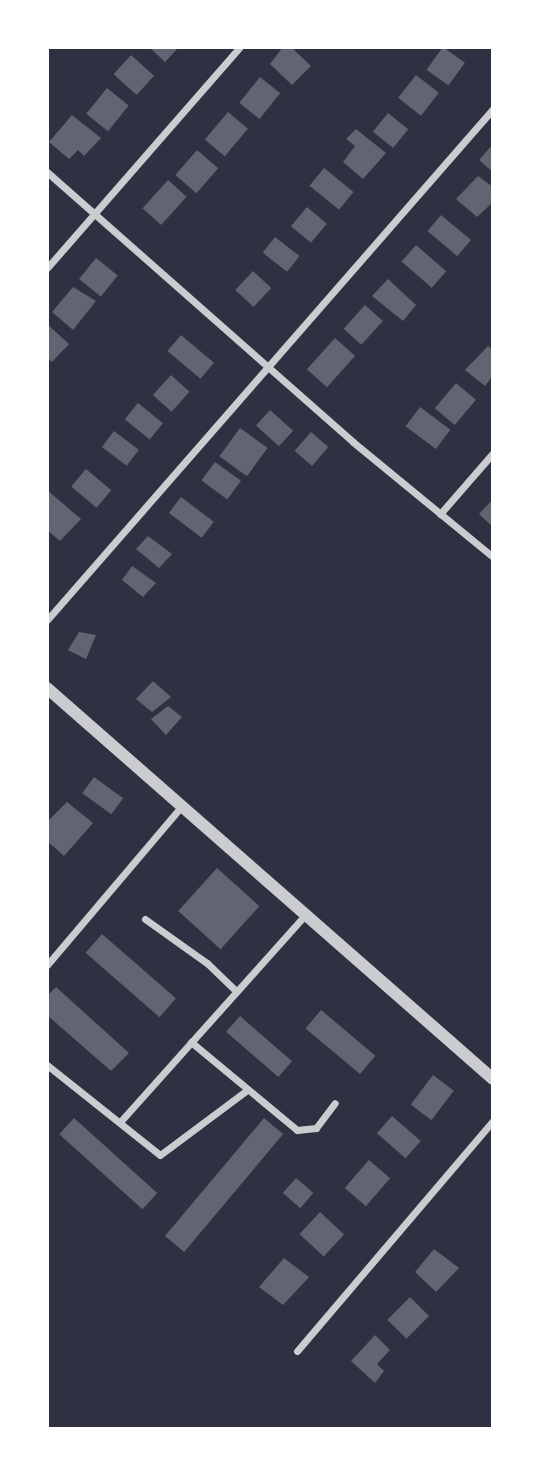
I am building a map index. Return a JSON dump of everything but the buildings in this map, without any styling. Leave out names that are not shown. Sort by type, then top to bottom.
[{"type":"street","points":[[47,268],[240,47]]},
{"type":"street","points":[[47,620],[493,109]]},
{"type":"street","points":[[47,172],[267,367],[493,557]]},
{"type":"street","points":[[440,514],[493,453]]},
{"type":"street","points":[[47,688],[249,863],[303,917],[493,1079]]},
{"type":"street","points":[[47,965],[181,806]]},
{"type":"street","points":[[120,1122],[303,917]]},
{"type":"street","points":[[145,919],[207,963],[236,991]]},
{"type":"street","points":[[191,1042],[246,1091],[302,1132],[316,1128],[335,1103]]},
{"type":"street","points":[[47,1065],[160,1155],[246,1091]]},
{"type":"street","points":[[297,1351],[493,1121]]}]
